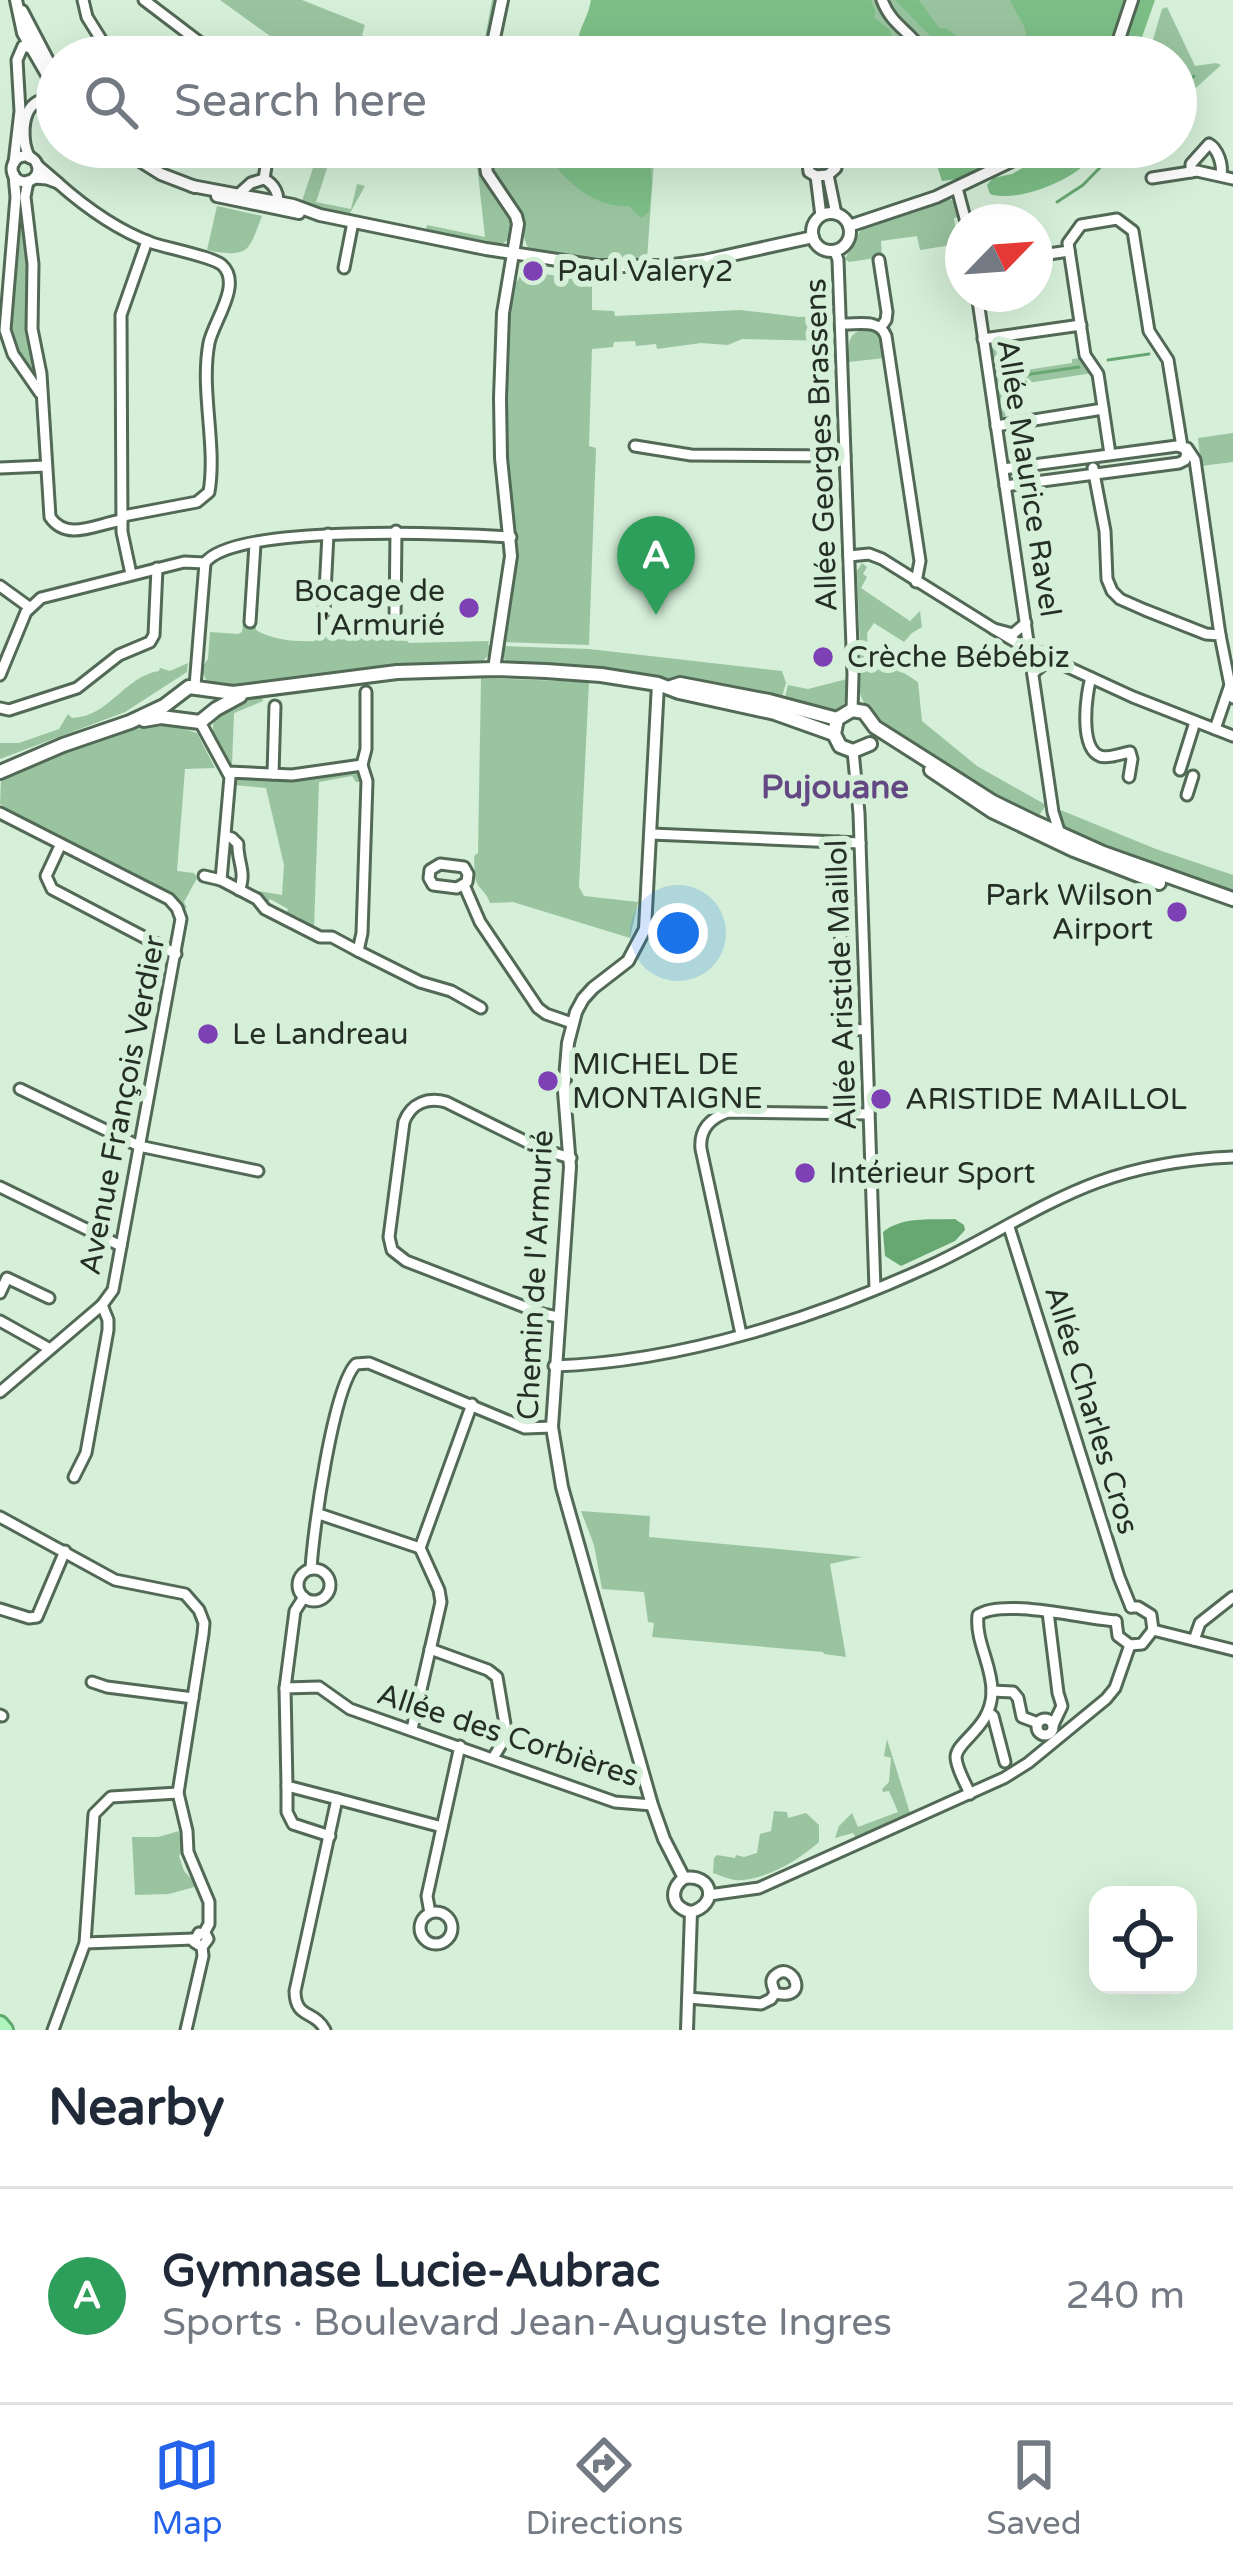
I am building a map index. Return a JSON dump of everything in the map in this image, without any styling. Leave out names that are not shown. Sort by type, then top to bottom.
[{"type":"main road","points":[[0,772],[130,722],[185,688],[233,693],[397,672],[494,669],[680,684],[734,694],[836,726]]},
{"type":"main road","points":[[198,718],[212,700],[200,688]]},
{"type":"main road","points":[[130,722],[198,718],[253,691]]},
{"type":"main road","points":[[178,696],[176,709],[198,718]]},
{"type":"main road","points":[[836,726],[852,710],[864,712],[875,728],[993,802],[1060,835],[1233,903]]},
{"type":"main road","points":[[836,726],[840,746],[853,751],[870,744],[892,747],[992,812],[1074,850],[1233,903]]},
{"type":"main road","points":[[870,744],[875,728]]},
{"type":"street","points":[[83,0],[99,36]]},
{"type":"street","points":[[144,0],[191,36]]},
{"type":"street","points":[[494,36],[502,0]]},
{"type":"street","points":[[882,0],[892,20],[911,36]]},
{"type":"street","points":[[1120,36],[1132,0]]},
{"type":"street","points":[[17,1],[23,33],[36,57]]},
{"type":"street","points":[[17,1],[36,44]]},
{"type":"street","points":[[29,46],[22,46],[18,54],[20,124],[5,329],[13,354],[41,395]]},
{"type":"street","points":[[29,46],[36,57]]},
{"type":"street","points":[[19,74],[30,90],[36,88]]},
{"type":"street","points":[[36,103],[27,114],[23,144],[34,161],[25,197],[49,514],[57,527],[71,531],[197,502],[209,490],[208,354],[230,283],[225,268],[147,241],[102,217],[42,168]]},
{"type":"street","points":[[1197,157],[1209,144],[1227,177]]},
{"type":"street","points":[[14,163],[22,157],[34,161]]},
{"type":"street","points":[[151,168],[192,186],[275,206],[597,266],[666,266],[726,258],[813,237]]},
{"type":"street","points":[[264,179],[266,168]]},
{"type":"street","points":[[487,168],[516,216],[517,236],[503,313],[500,419],[511,537],[494,669]]},
{"type":"street","points":[[807,168],[822,176],[836,214]]},
{"type":"street","points":[[822,176],[836,168]]},
{"type":"street","points":[[849,226],[957,188],[998,168]]},
{"type":"street","points":[[1152,178],[1190,172],[1227,177]]},
{"type":"street","points":[[14,175],[20,181],[46,178],[58,183]]},
{"type":"street","points":[[821,216],[842,216],[849,226],[848,242],[835,251],[821,248],[813,237],[813,225],[821,216],[822,176]]},
{"type":"street","points":[[244,199],[248,184],[264,179]]},
{"type":"street","points":[[264,179],[276,190],[275,206]]},
{"type":"street","points":[[957,188],[963,204]]},
{"type":"street","points":[[1005,486],[1180,464],[1187,457],[1168,359],[1149,332],[1132,230],[1118,219],[1082,224],[1069,241],[1085,355],[1097,372],[1110,454]]},
{"type":"street","points":[[344,268],[353,222]]},
{"type":"street","points":[[131,574],[122,518],[121,315],[147,241]]},
{"type":"street","points":[[1053,253],[1069,250]]},
{"type":"street","name":"Allée Georges Brassens","points":[[835,251],[852,710]]},
{"type":"street","points":[[879,260],[887,312],[881,327]]},
{"type":"street","name":"Allée Maurice Ravel","points":[[979,312],[1060,835]]},
{"type":"street","points":[[841,324],[876,324],[887,339],[920,561],[916,581]]},
{"type":"street","points":[[983,339],[1081,325]]},
{"type":"street","points":[[996,426],[1103,410]]},
{"type":"street","points":[[635,446],[691,455],[845,456]]},
{"type":"street","points":[[1003,469],[1183,447],[1192,452],[1233,698]]},
{"type":"street","points":[[1091,457],[1112,591],[1144,610],[1220,635]]},
{"type":"street","points":[[2,465],[46,466]]},
{"type":"street","points":[[394,621],[396,532]]},
{"type":"street","points":[[200,688],[205,563],[215,553],[328,534],[511,537]]},
{"type":"street","points":[[323,630],[328,534]]},
{"type":"street","points":[[250,622],[255,544]]},
{"type":"street","points":[[849,556],[874,555],[1013,641],[1091,679],[1233,735]]},
{"type":"street","points":[[0,675],[29,607],[50,595],[189,561],[205,563]]},
{"type":"street","points":[[0,708],[9,710],[76,688],[119,655],[150,642],[157,568]]},
{"type":"street","points":[[0,586],[29,607]]},
{"type":"street","points":[[994,629],[1012,634],[1026,623]]},
{"type":"street","points":[[1034,673],[1040,664],[1059,663]]},
{"type":"street","points":[[1091,679],[1085,716],[1092,747],[1104,757],[1130,752],[1129,777]]},
{"type":"street","points":[[464,885],[479,922],[538,1008],[572,1023],[583,999],[628,961],[644,935],[664,685]]},
{"type":"street","points":[[1215,729],[1229,685]]},
{"type":"street","points":[[358,951],[367,781],[362,765],[366,692]]},
{"type":"street","points":[[273,774],[275,706]]},
{"type":"street","points":[[198,718],[229,772],[221,880]]},
{"type":"street","points":[[1180,770],[1195,722]]},
{"type":"street","name":"Allée Aristide Maillol","points":[[853,751],[875,1289]]},
{"type":"street","points":[[229,772],[299,774],[362,765]]},
{"type":"street","points":[[1187,795],[1193,776]]},
{"type":"street","points":[[1034,822],[1053,812]]},
{"type":"street","name":"Avenue François Verdier","points":[[0,813],[171,901],[181,917],[113,1290],[102,1305],[0,1392]]},
{"type":"street","points":[[651,834],[860,843]]},
{"type":"street","points":[[226,836],[238,844],[237,859],[243,868],[239,890]]},
{"type":"street","points":[[838,842],[843,1029],[866,1030]]},
{"type":"street","points":[[60,845],[46,876],[52,890],[176,954]]},
{"type":"street","points":[[204,877],[213,876],[322,938],[332,937],[481,1008]]},
{"type":"street","name":"Chemin de l'Armurié","points":[[572,1023],[564,1070],[571,1158],[552,1427],[562,1487],[652,1805],[683,1878]]},
{"type":"street","points":[[20,1089],[140,1146],[257,1171]]},
{"type":"street","points":[[558,1317],[406,1261],[392,1250],[389,1237],[404,1122],[408,1112],[423,1102],[446,1102],[544,1150],[571,1158]]},
{"type":"street","points":[[741,1334],[700,1142],[703,1132],[714,1118],[728,1112],[869,1114]]},
{"type":"street","points":[[554,1366],[663,1352],[741,1334],[875,1289],[1069,1194],[1117,1176],[1178,1161],[1233,1157]]},
{"type":"street","points":[[0,1187],[121,1246]]},
{"type":"street","name":"Allée Charles Cros","points":[[1009,1227],[1131,1607]]},
{"type":"street","points":[[0,1293],[8,1278],[49,1298]]},
{"type":"street","points":[[74,1477],[86,1453],[108,1330],[102,1305]]},
{"type":"street","points":[[0,1321],[50,1349]]},
{"type":"street","points":[[311,1569],[330,1435],[352,1366],[369,1363],[525,1428],[552,1427]]},
{"type":"street","points":[[412,1729],[441,1598],[420,1548],[472,1404]]},
{"type":"street","points":[[319,1514],[420,1548]]},
{"type":"street","points":[[0,1517],[115,1580],[185,1594],[201,1614],[204,1628],[178,1793],[188,1852],[209,1902],[209,1924],[200,1940],[203,1956],[186,2030]]},
{"type":"street","points":[[0,1609],[37,1617],[64,1551]]},
{"type":"street","points":[[311,1569],[326,1574],[330,1589],[319,1600],[304,1597],[301,1575],[311,1569]]},
{"type":"street","points":[[304,1597],[295,1611],[285,1688],[287,1812],[293,1823],[330,1836]]},
{"type":"street","points":[[1194,1640],[1201,1623],[1233,1597]]},
{"type":"street","points":[[201,1614],[216,1607]]},
{"type":"street","points":[[1131,1607],[1145,1610],[1154,1630],[1147,1641],[1130,1645],[1118,1636],[1116,1621],[1131,1607]]},
{"type":"street","points":[[970,1794],[956,1758],[988,1712],[992,1691],[978,1615],[990,1608],[1116,1621]]},
{"type":"street","points":[[992,1691],[1013,1693],[1022,1718],[1038,1723],[1044,1735],[1052,1731],[1062,1706],[1048,1612]]},
{"type":"street","points":[[1154,1630],[1233,1650]]},
{"type":"street","points":[[709,1894],[759,1888],[970,1794],[1028,1763],[1106,1699],[1115,1688],[1130,1645]]},
{"type":"street","points":[[430,1649],[488,1670],[497,1678],[506,1730],[493,1758]]},
{"type":"street","points":[[92,1682],[193,1698]]},
{"type":"street","name":"Allée des Corbières","points":[[285,1688],[319,1687],[345,1707],[616,1802],[652,1805]]},
{"type":"street","points":[[988,1712],[1005,1762]]},
{"type":"street","points":[[430,1913],[427,1896],[460,1746]]},
{"type":"street","points":[[286,1786],[442,1827]]},
{"type":"street","points":[[53,2030],[85,1943],[94,1814],[111,1797],[178,1793]]},
{"type":"street","points":[[326,2030],[319,2020],[301,2011],[295,1996],[337,1799]]},
{"type":"street","points":[[692,1876],[706,1883],[709,1894],[704,1907],[691,1912],[680,1908],[674,1898],[675,1886],[692,1876]]},
{"type":"street","points":[[687,2030],[691,1912]]},
{"type":"street","points":[[85,1943],[200,1940]]},
{"type":"street","points":[[688,1998],[760,2004],[775,1993]]},
{"type":"shaded area","points":[[220,0],[302,0],[365,25],[364,36],[270,36]]},
{"type":"shaded area","points":[[492,0],[498,0],[490,36],[485,36]]},
{"type":"shaded area","points":[[591,0],[1128,0],[1117,36],[585,36]]},
{"type":"shaded area","points":[[591,0],[871,0],[874,18],[892,36],[580,36]]},
{"type":"shaded area","points":[[895,0],[919,0],[939,28],[957,36],[930,36]]},
{"type":"shaded area","points":[[1010,0],[1125,0],[1113,36],[1026,36]]},
{"type":"shaded area","points":[[1138,0],[1155,0],[1142,36],[1127,36]]},
{"type":"shaded area","points":[[1167,7],[1181,36],[1154,36],[1162,9]]},
{"type":"shaded area","points":[[1221,65],[1197,87],[1197,66]]},
{"type":"shaded area","points":[[313,168],[327,168],[316,202],[351,209],[357,184],[365,186],[350,213],[302,201]]},
{"type":"shaded area","points":[[477,168],[490,168],[512,217],[507,240],[500,245],[426,231],[427,225],[485,237]]},
{"type":"shaded area","points":[[558,168],[650,168],[649,212],[641,218],[629,206],[601,202]]},
{"type":"shaded area","points":[[654,168],[647,259],[606,261],[529,249],[494,170]]},
{"type":"shaded area","points":[[938,168],[979,168],[958,179],[942,181]]},
{"type":"shaded area","points":[[1022,168],[1081,168],[1034,191],[990,194],[987,185],[993,178]]},
{"type":"shaded area","points":[[19,183],[24,186],[38,383],[17,354],[8,326]]},
{"type":"shaded area","points":[[944,198],[956,204],[945,204],[945,246],[920,250],[917,236],[881,241],[882,257],[849,262],[845,259],[866,226]]},
{"type":"shaded area","points":[[217,206],[262,216],[245,250],[207,250]]},
{"type":"shaded area","points":[[523,271],[592,281],[592,310],[614,311],[615,316],[740,310],[830,316],[831,341],[742,339],[728,345],[657,349],[656,344],[636,346],[635,341],[592,349],[589,446],[596,448],[589,645],[503,642],[517,552],[504,457],[506,318],[510,293]]},
{"type":"shaded area","points":[[862,330],[877,334],[884,358],[849,362],[851,338]]},
{"type":"shaded area","points":[[995,343],[1000,374],[1081,358],[1093,373],[1002,387],[1006,420],[1001,416],[1002,404],[996,404],[988,350]]},
{"type":"shaded area","points":[[1233,433],[1233,462],[1201,466],[1198,438]]},
{"type":"shaded area","points":[[862,563],[867,577],[861,588],[910,621],[920,611],[922,627],[904,642],[874,623],[867,633],[868,650],[918,682],[922,721],[977,766],[1046,805],[1040,814],[1023,814],[882,726],[864,702],[857,673],[861,673],[857,571]]},
{"type":"shaded area","points":[[243,622],[248,628],[256,624],[256,630],[292,641],[315,641],[316,632],[321,638],[330,632],[330,637],[342,639],[381,634],[387,633],[387,623],[395,629],[401,623],[409,643],[489,641],[492,645],[479,664],[382,668],[238,689],[208,684],[201,669],[208,659],[210,632],[238,634]]},
{"type":"shaded area","points":[[502,646],[589,649],[782,671],[786,683],[781,700],[659,677],[510,663],[504,659]]},
{"type":"shaded area","points":[[188,663],[187,672],[125,712],[0,759],[0,743],[19,743],[59,729],[68,714],[85,716],[147,674]]},
{"type":"shaded area","points":[[481,678],[589,682],[579,887],[584,896],[638,902],[630,938],[513,902],[490,903],[478,885],[474,856],[478,853]]},
{"type":"shaded area","points":[[847,679],[842,707],[828,713],[784,701],[788,685],[808,689]]},
{"type":"shaded area","points":[[261,694],[263,701],[234,713],[232,766],[216,742],[214,722],[224,709]]},
{"type":"shaded area","points":[[170,724],[197,733],[215,768],[185,769],[177,871],[194,873],[197,878],[184,902],[187,908],[174,897],[15,817],[0,804],[1,780],[107,736]]},
{"type":"shaded area","points":[[351,769],[363,782],[352,776],[319,782],[314,928],[286,914],[288,909],[270,899],[267,904],[252,890],[282,895],[284,865],[266,788],[233,785],[235,779]]},
{"type":"shaded area","points":[[1058,809],[1233,875],[1233,892],[1211,884],[1209,888],[1068,833]]},
{"type":"shaded area","points":[[955,1219],[965,1230],[955,1241],[901,1266],[885,1256],[883,1232],[891,1227]]},
{"type":"shaded area","points":[[581,1511],[650,1516],[649,1537],[862,1557],[830,1564],[846,1657],[652,1637],[654,1623],[648,1622],[644,1592],[602,1589],[594,1545]]},
{"type":"shaded area","points":[[887,1739],[910,1813],[856,1838],[853,1833],[835,1838],[852,1813],[858,1827],[898,1812],[889,1791],[882,1789],[889,1782],[891,1758],[884,1756]]},
{"type":"shaded area","points":[[774,1811],[787,1812],[788,1818],[806,1813],[819,1825],[819,1842],[762,1876],[738,1880],[713,1873],[717,1855],[735,1858],[757,1853],[760,1834],[771,1831]]},
{"type":"shaded area","points":[[179,1831],[184,1871],[198,1886],[169,1894],[135,1895],[132,1837]]},
{"type":"waterway","points":[[1057,202],[1100,168]]},
{"type":"waterway","points":[[1108,360],[1149,354]]},
{"type":"waterway","points":[[1004,378],[1079,367]]},
{"type":"place","name":"Paul Valery2","points":[[533,271]]},
{"type":"place","name":"Bocage de l'Armurié","points":[[469,608]]},
{"type":"place","name":"Gymnase Lucie-Aubrac","points":[[656,615]]},
{"type":"place","name":"Crèche Bébébiz","points":[[823,657]]},
{"type":"place","name":"Park Wilson Airport","points":[[1177,912]]},
{"type":"place","name":"Le Landreau","points":[[208,1034]]},
{"type":"place","name":"MICHEL DE MONTAIGNE","points":[[548,1081]]},
{"type":"place","name":"ARISTIDE MAILLOL","points":[[881,1099]]},
{"type":"place","name":"Intérieur Sport","points":[[805,1173]]},
{"type":"district","name":"Pujouane","points":[[835,786]]}]
